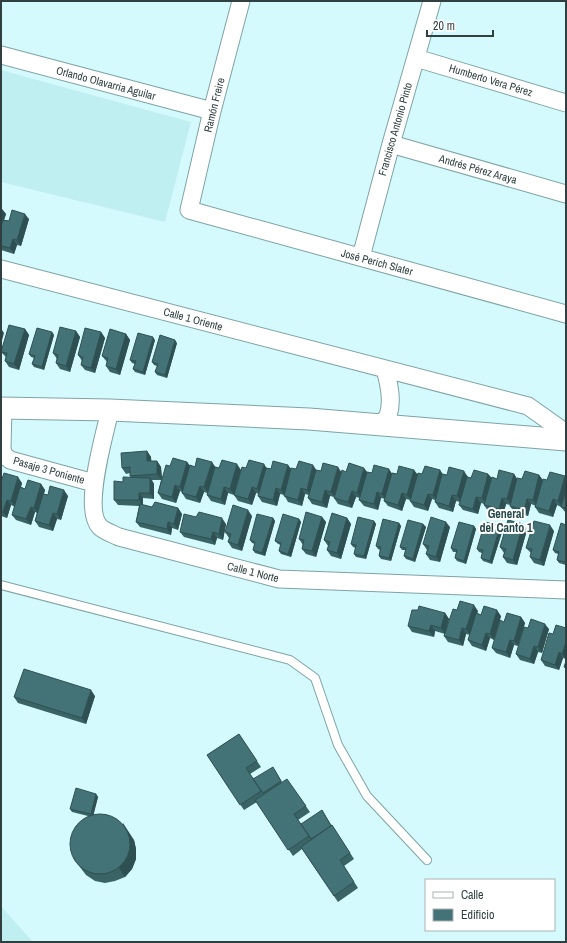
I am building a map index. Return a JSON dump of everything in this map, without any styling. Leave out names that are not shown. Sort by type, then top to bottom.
[{"type":"street","name":"Ramón Freire","points":[[189,210],[212,111],[241,1]]},
{"type":"street","name":"Francisco Antonio Pinto","points":[[361,257],[391,144],[432,1]]},
{"type":"street","name":"Orlando Olavarria Aguilar","points":[[1,55],[212,111]]},
{"type":"street","name":"Humberto Vera Pérez","points":[[416,58],[566,103]]},
{"type":"street","name":"Andrés Pérez Araya","points":[[391,144],[566,194]]},
{"type":"street","name":"José Perich Slater","points":[[189,210],[566,314]]},
{"type":"street","name":"Calle 1 Oriente","points":[[1,269],[528,406],[566,433]]},
{"type":"street","points":[[379,425],[387,417],[390,402],[390,386],[385,369]]},
{"type":"street","points":[[2,408],[110,410],[309,419],[566,440]]},
{"type":"street","name":"Pasaje 3 Poniente","points":[[2,408],[2,449],[4,455],[10,460],[94,483]]},
{"type":"street","name":"Calle 1 Norte","points":[[110,410],[94,483],[92,502],[94,515],[100,527],[119,537],[278,579],[563,595]]},
{"type":"lane","points":[[1,585],[290,660],[315,678],[338,745],[367,796],[427,860]]},
{"type":"shaded area","points":[[1,70],[191,122],[165,222],[1,182]]},
{"type":"shaded area","points":[[1,906],[33,942],[1,942]]},
{"type":"building","points":[[12,210],[25,214],[17,240],[13,239],[10,248],[1,246],[1,226],[3,220],[9,221]]},
{"type":"building","points":[[9,325],[25,329],[14,364],[5,361],[7,353],[1,352]]},
{"type":"building","points":[[60,327],[76,331],[66,366],[56,363],[58,355],[53,353]]},
{"type":"building","points":[[37,328],[52,332],[42,367],[32,364],[35,356],[29,354]]},
{"type":"building","points":[[85,328],[101,332],[91,368],[81,365],[83,357],[78,355]]},
{"type":"building","points":[[110,329],[126,334],[116,369],[106,366],[108,358],[102,356]]},
{"type":"building","points":[[138,333],[153,337],[143,372],[133,369],[136,361],[130,360]]},
{"type":"building","points":[[160,335],[175,340],[165,375],[155,372],[158,364],[152,362]]},
{"type":"building","points":[[147,451],[147,461],[157,461],[157,474],[130,476],[130,467],[122,468],[121,453]]},
{"type":"building","points":[[173,458],[187,462],[180,487],[175,485],[172,497],[158,493],[166,465],[170,466]]},
{"type":"building","points":[[197,458],[212,462],[204,487],[200,486],[196,497],[182,493],[190,465],[195,467]]},
{"type":"building","points":[[222,460],[237,464],[230,489],[224,487],[221,499],[207,495],[215,467],[219,468]]},
{"type":"building","points":[[249,460],[264,464],[257,489],[252,487],[248,499],[234,495],[242,467],[246,468]]},
{"type":"building","points":[[273,461],[288,465],[281,490],[276,488],[273,500],[258,496],[266,468],[271,469]]},
{"type":"building","points":[[299,461],[313,465],[307,490],[301,488],[298,500],[284,496],[291,468],[296,469]]},
{"type":"building","points":[[323,463],[338,467],[331,492],[325,490],[322,502],[308,498],[316,470],[321,471]]},
{"type":"building","points":[[349,463],[364,468],[357,493],[352,491],[348,502],[334,498],[342,470],[346,472]]},
{"type":"building","points":[[374,465],[389,469],[382,494],[377,492],[374,504],[359,500],[367,472],[372,473]]},
{"type":"building","points":[[399,466],[414,470],[407,495],[402,493],[398,505],[384,501],[392,473],[397,474]]},
{"type":"building","points":[[425,466],[440,470],[433,495],[428,494],[424,505],[410,501],[418,473],[422,474]]},
{"type":"building","points":[[449,467],[464,471],[457,496],[452,495],[449,506],[435,502],[442,474],[447,475]]},
{"type":"building","points":[[474,470],[488,474],[482,498],[476,497],[473,509],[459,505],[467,477],[471,478]]},
{"type":"building","points":[[499,470],[514,474],[507,499],[502,498],[499,509],[484,505],[492,477],[497,479]]},
{"type":"building","points":[[525,471],[539,475],[533,500],[527,499],[524,510],[510,506],[517,478],[522,479]]},
{"type":"building","points":[[550,472],[565,476],[558,501],[553,499],[549,511],[535,507],[543,479],[547,480]]},
{"type":"building","points":[[4,473],[18,477],[11,501],[7,500],[3,512],[1,511],[1,482]]},
{"type":"building","points":[[123,477],[150,478],[150,493],[139,493],[139,500],[114,500],[114,481],[123,482]]},
{"type":"building","points":[[28,480],[41,484],[34,508],[31,507],[26,519],[12,515],[20,487],[25,489]]},
{"type":"building","points":[[50,486],[64,490],[57,514],[53,513],[49,525],[35,521],[43,494],[48,495]]},
{"type":"building","points":[[566,490],[566,508],[561,507]]},
{"type":"building","points":[[155,502],[178,508],[174,524],[168,522],[167,529],[136,522],[140,504],[152,507]]},
{"type":"building","points":[[233,505],[248,510],[238,545],[228,542],[231,534],[225,532]]},
{"type":"building","points":[[199,512],[222,518],[219,534],[213,532],[211,539],[180,532],[184,514],[196,517]]},
{"type":"building","points":[[306,512],[322,517],[312,551],[302,549],[304,540],[299,539]]},
{"type":"building","points":[[332,513],[347,518],[337,553],[327,550],[330,542],[324,540]]},
{"type":"building","points":[[257,514],[273,518],[262,553],[253,550],[255,542],[250,540]]},
{"type":"building","points":[[283,514],[299,519],[288,554],[279,551],[281,543],[275,541]]},
{"type":"building","points":[[358,517],[374,521],[364,556],[354,554],[356,545],[351,544]]},
{"type":"building","points":[[431,517],[446,522],[436,557],[426,554],[429,546],[423,544]]},
{"type":"building","points":[[383,519],[399,523],[389,558],[379,556],[381,547],[376,546]]},
{"type":"building","points":[[408,520],[423,524],[413,559],[404,556],[406,548],[400,547]]},
{"type":"building","points":[[508,520],[523,524],[513,560],[503,557],[506,549],[500,547]]},
{"type":"building","points":[[534,521],[550,525],[540,560],[530,557],[532,549],[526,548]]},
{"type":"building","points":[[459,522],[474,526],[464,561],[455,558],[457,550],[451,548]]},
{"type":"building","points":[[485,522],[500,526],[490,561],[481,558],[483,550],[477,549]]},
{"type":"building","points":[[561,523],[566,525],[566,562],[557,560],[559,552],[553,550]]},
{"type":"building","points":[[460,601],[474,605],[466,629],[462,628],[459,640],[444,636],[453,609],[457,610]]},
{"type":"building","points":[[419,606],[445,613],[441,628],[431,625],[429,631],[408,626],[412,610],[418,610]]},
{"type":"building","points":[[484,606],[497,610],[490,634],[486,633],[482,645],[468,640],[476,613],[481,615]]},
{"type":"building","points":[[507,613],[521,617],[514,641],[510,640],[506,652],[492,648],[500,620],[504,622]]},
{"type":"building","points":[[531,619],[545,624],[538,647],[534,646],[530,659],[516,654],[524,627],[528,628]]},
{"type":"building","points":[[556,625],[566,628],[566,642],[562,654],[559,652],[555,665],[541,660],[549,633],[553,634]]},
{"type":"building","points":[[24,669],[91,690],[82,718],[14,697]]},
{"type":"building","points":[[239,734],[257,761],[246,768],[261,791],[240,805],[207,755]]},
{"type":"building","points":[[273,767],[281,781],[263,793],[253,779]]},
{"type":"building","points":[[287,779],[306,806],[294,814],[309,836],[288,850],[255,800]]},
{"type":"building","points":[[76,788],[96,794],[91,814],[70,809]]},
{"type":"building","points":[[322,810],[331,826],[311,839],[301,824]]},
{"type":"building","points":[[94,814],[106,814],[117,819],[125,827],[130,838],[128,856],[117,869],[106,874],[94,874],[83,869],[75,861],[70,850],[70,838],[75,827],[83,819]]},
{"type":"building","points":[[332,825],[350,853],[340,860],[354,882],[334,896],[301,847]]},
{"type":"district","name":"General del Canto 1","points":[[506,521]]}]
